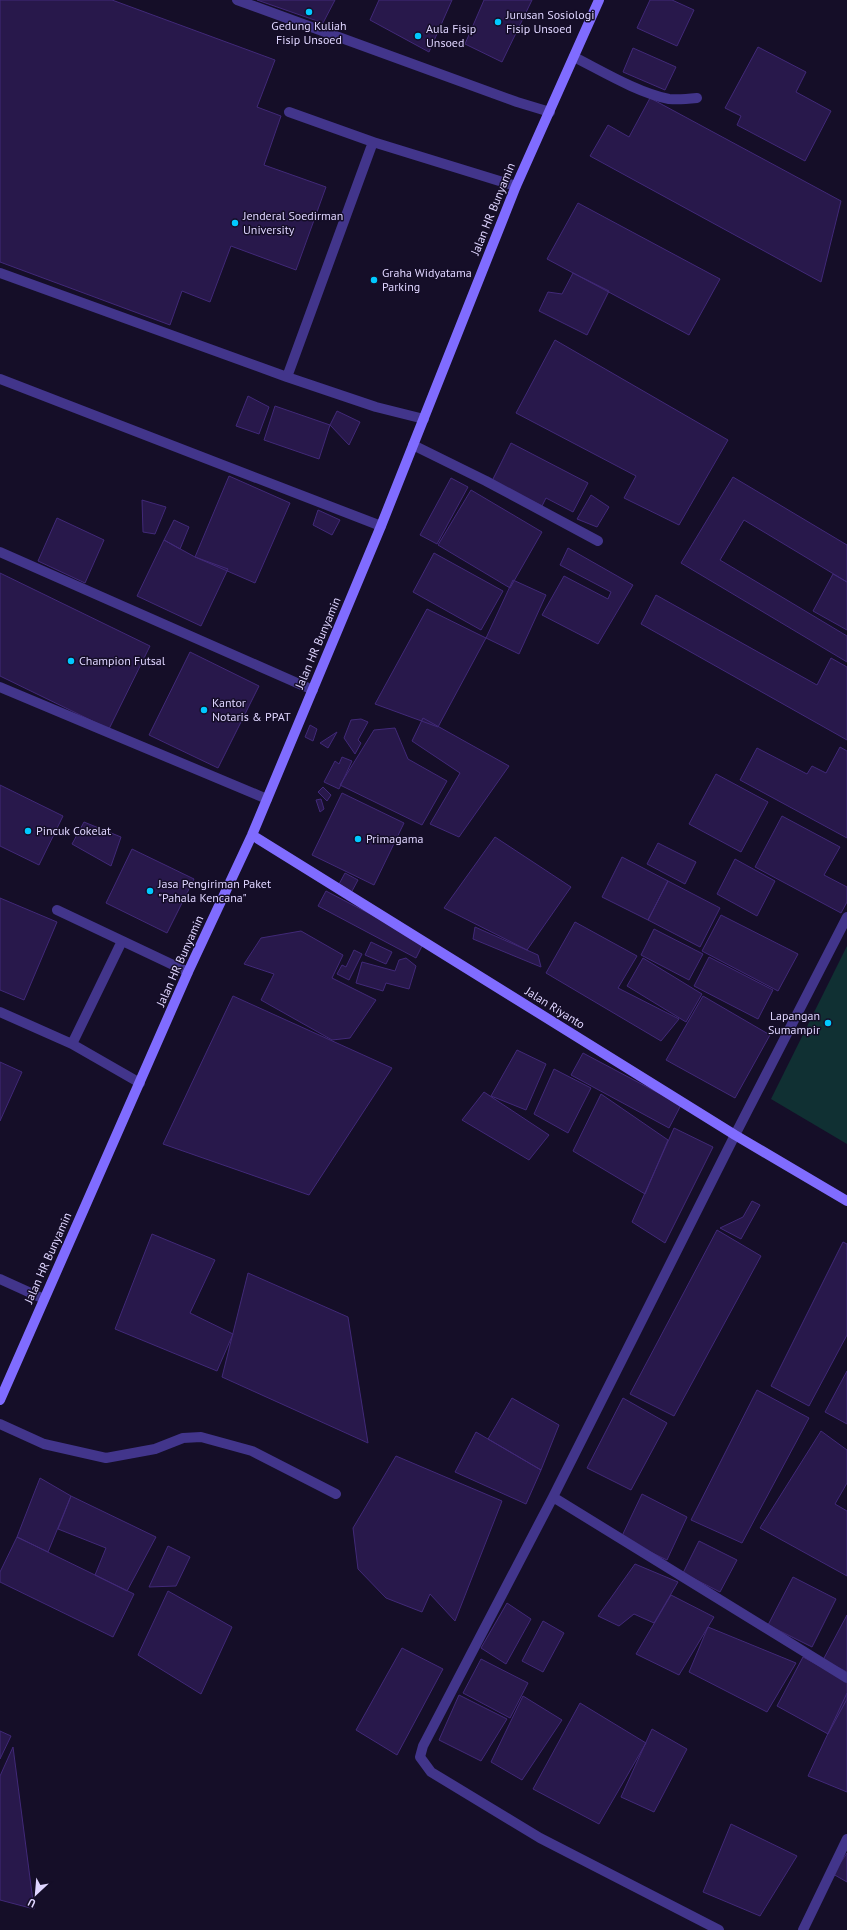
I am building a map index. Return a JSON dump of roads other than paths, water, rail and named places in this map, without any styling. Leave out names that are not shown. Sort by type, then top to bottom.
[{"type":"main road","name":"Jalan HR Bunyamin","points":[[0,1400],[188,972],[252,835],[381,526],[516,186],[599,0]]},
{"type":"main road","name":"Jalan Riyanto","points":[[252,835],[735,1135],[847,1201]]},
{"type":"street","points":[[237,0],[517,102],[550,112]]},
{"type":"street","points":[[574,57],[640,89],[659,96],[670,99],[697,98]]},
{"type":"street","points":[[289,112],[372,142],[516,186]]},
{"type":"street","points":[[287,377],[372,142]]},
{"type":"street","points":[[0,273],[287,377],[376,407],[424,419]]},
{"type":"street","points":[[0,379],[381,526]]},
{"type":"street","points":[[413,445],[486,481],[598,541]]},
{"type":"street","points":[[0,552],[313,690]]},
{"type":"street","points":[[0,687],[267,799]]},
{"type":"street","points":[[56,910],[188,972]]},
{"type":"street","points":[[719,1930],[540,1838],[431,1772],[420,1757],[424,1746],[553,1497],[735,1135],[847,917]]},
{"type":"street","points":[[72,1044],[122,940]]},
{"type":"street","points":[[0,1012],[72,1044],[140,1083]]},
{"type":"street","points":[[0,1279],[44,1299]]},
{"type":"street","points":[[0,1424],[44,1444],[106,1458],[155,1449],[183,1438],[201,1437],[252,1451],[336,1494]]},
{"type":"street","points":[[553,1497],[847,1678]]},
{"type":"street","points":[[803,1930],[847,1839]]},
{"type":"place","name":"Gedung Kuliah Fisip Unsoed","points":[[309,12]]},
{"type":"place","name":"Jurusan Sosiologi Fisip Unsoed","points":[[498,22]]},
{"type":"place","name":"Aula Fisip Unsoed","points":[[418,36]]},
{"type":"place","name":"Jenderal Soedirman University","points":[[235,223]]},
{"type":"place","name":"Graha Widyatama Parking","points":[[374,280]]},
{"type":"place","name":"Champion Futsal","points":[[71,661]]},
{"type":"place","name":"Kantor Notaris & PPAT","points":[[204,710]]},
{"type":"place","name":"Pincuk Cokelat","points":[[28,831]]},
{"type":"place","name":"Primagama","points":[[358,839]]},
{"type":"place","name":"Jasa Pengiriman Paket \"Pahala Kencana\"","points":[[150,891]]},
{"type":"place","name":"Lapangan Sumampir","points":[[828,1023]]}]
